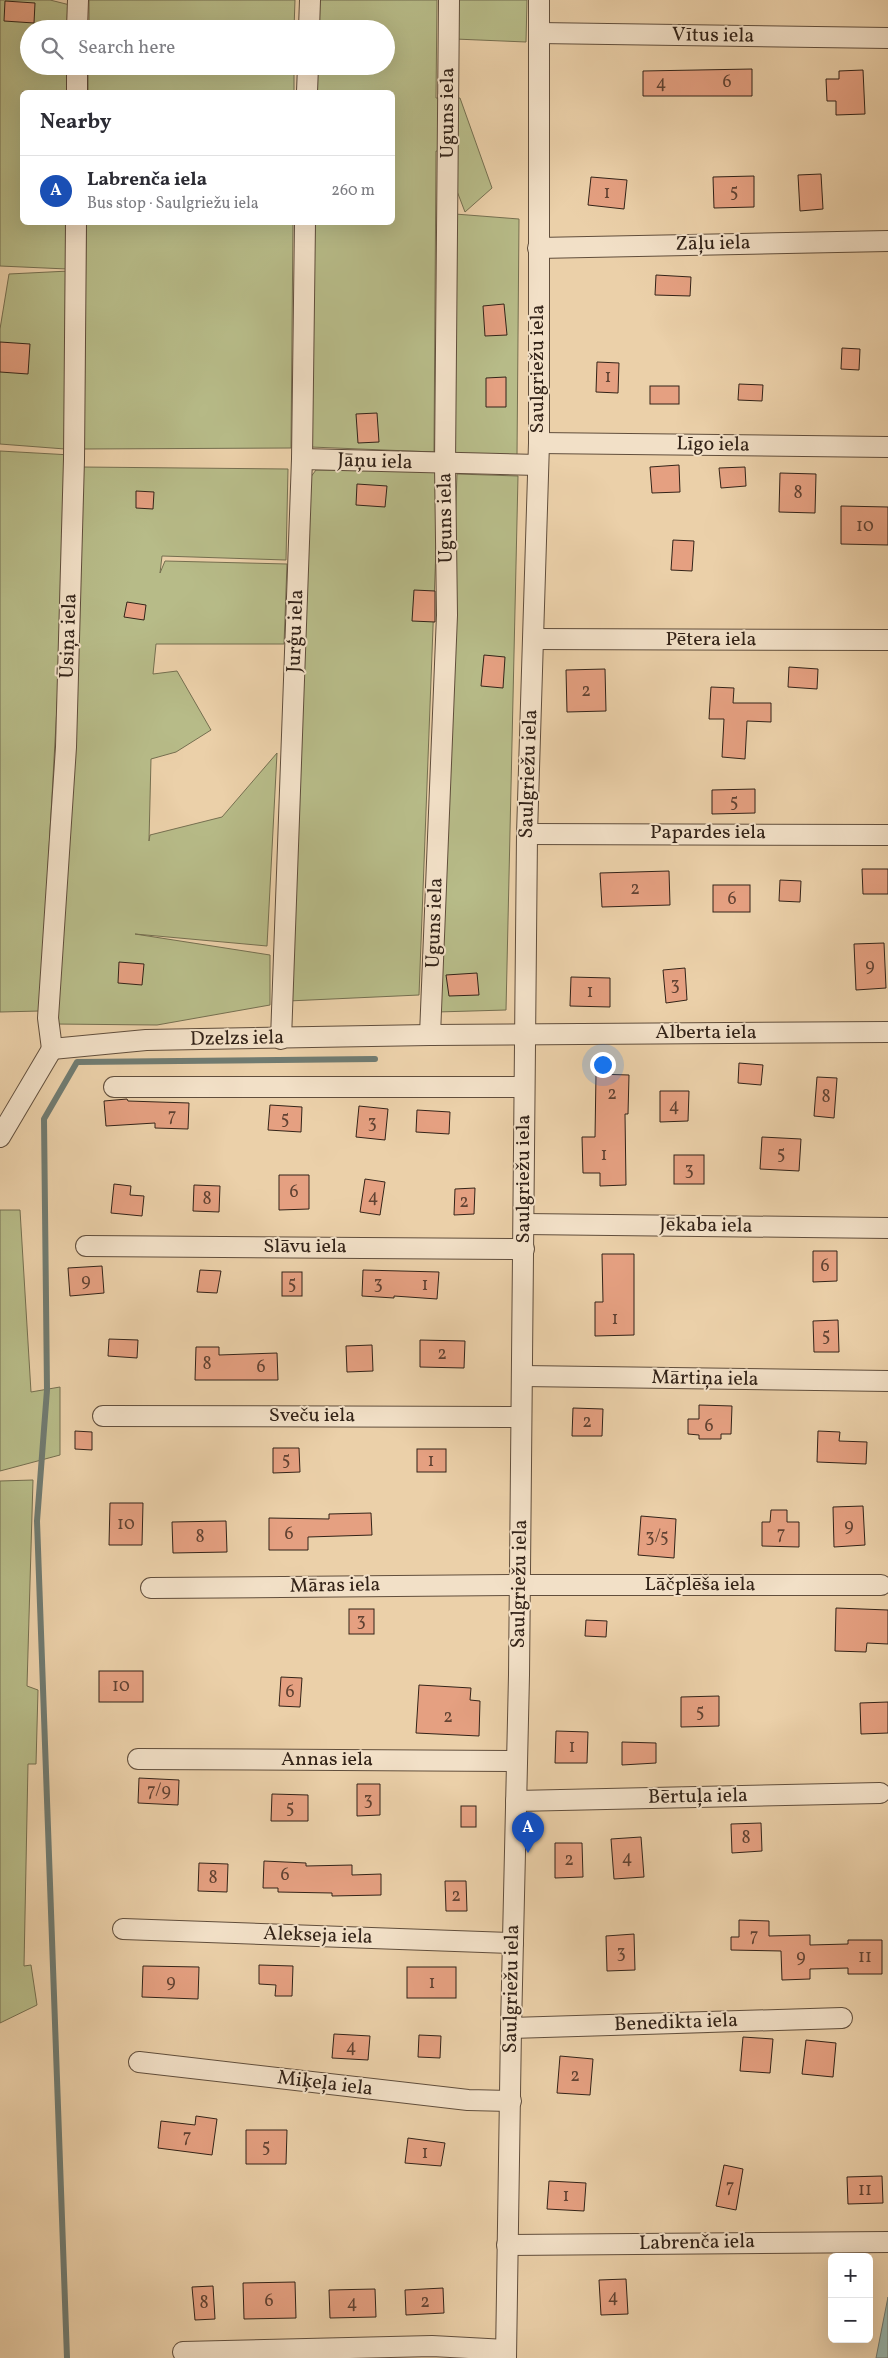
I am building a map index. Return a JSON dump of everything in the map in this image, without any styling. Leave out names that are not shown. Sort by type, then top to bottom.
[{"type":"street","points":[[77,20],[78,0]]},
{"type":"street","points":[[309,20],[310,0]]},
{"type":"street","name":"Uguns iela","points":[[430,1035],[447,615],[445,464],[449,0]]},
{"type":"street","name":"Saulgriežu iela","points":[[506,2354],[524,1249],[524,1035],[527,834],[539,443],[539,0]]},
{"type":"street","name":"Vītus iela","points":[[539,33],[888,38]]},
{"type":"street","points":[[77,75],[77,90]]},
{"type":"street","points":[[307,90],[308,75]]},
{"type":"street","name":"Ūsiņa iela","points":[[52,1049],[48,1018],[67,717],[74,459],[76,225]]},
{"type":"street","name":"Jurģu iela","points":[[281,1039],[302,459],[305,225]]},
{"type":"street","name":"Zāļu iela","points":[[538,248],[888,241]]},
{"type":"street","name":"Līgo iela","points":[[539,443],[888,447]]},
{"type":"street","name":"Jāņu iela","points":[[302,459],[538,465]]},
{"type":"street","name":"Pētera iela","points":[[534,639],[888,640]]},
{"type":"street","name":"Papardes iela","points":[[527,834],[888,835]]},
{"type":"street","name":"Alberta iela","points":[[524,1035],[888,1032]]},
{"type":"street","name":"Dzelzs iela","points":[[52,1049],[146,1040],[524,1035]]},
{"type":"street","points":[[0,1137],[52,1049]]},
{"type":"street","points":[[114,1087],[524,1087]]},
{"type":"street","name":"Jēkaba iela","points":[[524,1224],[888,1228]]},
{"type":"street","name":"Slāvu iela","points":[[86,1246],[524,1249]]},
{"type":"street","name":"Mārtiņa iela","points":[[522,1376],[888,1381]]},
{"type":"street","name":"Sveču iela","points":[[103,1416],[521,1417]]},
{"type":"street","name":"Lāčplēša iela","points":[[519,1584],[881,1585]]},
{"type":"street","name":"Māras iela","points":[[151,1588],[519,1584]]},
{"type":"street","name":"Annas iela","points":[[138,1759],[516,1761]]},
{"type":"street","name":"Bērtuļa iela","points":[[516,1800],[880,1793]]},
{"type":"street","name":"Alekseja iela","points":[[123,1929],[513,1943]]},
{"type":"street","name":"Benedikta iela","points":[[510,2028],[842,2018]]},
{"type":"street","name":"Miķeļa iela","points":[[139,2062],[468,2100],[511,2102]]},
{"type":"street","name":"Labrenča iela","points":[[507,2245],[888,2242]]},
{"type":"street","points":[[184,2352],[432,2346],[506,2354]]},
{"type":"green space","points":[[0,0],[50,0],[70,5],[70,20],[20,20],[20,75],[69,75],[69,90],[20,90],[20,225],[67,225],[67,269],[0,266]]},
{"type":"green space","points":[[89,0],[295,0],[294,20],[89,20]]},
{"type":"green space","points":[[316,0],[437,0],[436,98],[460,98],[492,188],[465,212],[442,152],[436,151],[434,452],[311,447],[313,225],[395,225],[395,90],[315,90],[315,75],[395,75],[395,20],[315,20]]},
{"type":"green space","points":[[456,0],[527,0],[526,42],[455,39]]},
{"type":"green space","points":[[88,75],[294,75],[294,90],[88,90]]},
{"type":"green space","points":[[455,214],[519,219],[517,456],[454,453]]},
{"type":"green space","points":[[86,225],[293,225],[291,448],[84,449]]},
{"type":"green space","points":[[69,271],[65,449],[0,444],[0,329],[9,274]]},
{"type":"green space","points":[[0,451],[71,455],[40,1011],[0,1012]]},
{"type":"green space","points":[[82,467],[288,469],[286,560],[162,556],[160,573],[165,561],[287,564],[284,644],[156,644],[153,674],[177,671],[211,730],[176,752],[151,759],[149,841],[150,835],[222,817],[277,753],[267,946],[135,934],[270,955],[270,1005],[157,1025],[55,1024]]},
{"type":"green space","points":[[316,470],[439,470],[419,995],[288,1001],[310,478]]},
{"type":"green space","points":[[457,474],[518,476],[506,1010],[437,1012]]},
{"type":"green space","points":[[0,1210],[20,1210],[31,1392],[60,1387],[60,1455],[0,1471]]},
{"type":"green space","points":[[33,1480],[27,1686],[38,1690],[36,1764],[28,1764],[24,1966],[31,1965],[37,2005],[0,2023],[0,1481]]},
{"type":"water","points":[[888,2297],[888,2358],[876,2358]]},
{"type":"building","points":[[5,1],[35,3],[34,20],[20,20],[20,22],[4,21]]},
{"type":"building","points":[[752,69],[752,96],[643,96],[643,71]]},
{"type":"building","points":[[863,70],[865,114],[836,115],[836,101],[827,101],[826,79],[839,79],[839,71]]},
{"type":"building","points":[[821,174],[823,209],[800,211],[798,175]]},
{"type":"building","points":[[754,176],[754,207],[714,208],[713,177]]},
{"type":"building","points":[[591,177],[627,180],[624,209],[588,205]]},
{"type":"building","points":[[656,275],[691,277],[690,296],[655,295]]},
{"type":"building","points":[[504,304],[507,335],[485,336],[483,306]]},
{"type":"building","points":[[0,342],[30,344],[28,374],[0,372]]},
{"type":"building","points":[[842,348],[860,349],[859,370],[841,369]]},
{"type":"building","points":[[597,362],[619,363],[618,393],[596,392]]},
{"type":"building","points":[[506,377],[506,407],[486,407],[486,378]]},
{"type":"building","points":[[739,384],[763,385],[762,401],[738,400]]},
{"type":"building","points":[[650,386],[679,386],[679,404],[650,404]]},
{"type":"building","points":[[377,413],[379,442],[358,443],[356,414]]},
{"type":"building","points":[[679,465],[680,492],[652,493],[650,467]]},
{"type":"building","points":[[745,467],[746,486],[721,488],[719,468]]},
{"type":"building","points":[[780,473],[816,474],[815,513],[779,512]]},
{"type":"building","points":[[357,484],[387,486],[385,507],[356,505]]},
{"type":"building","points":[[136,491],[154,492],[153,509],[136,508]]},
{"type":"building","points":[[841,506],[888,507],[888,545],[841,544]]},
{"type":"building","points":[[673,540],[694,541],[692,571],[671,570]]},
{"type":"building","points":[[414,590],[435,591],[435,622],[412,621]]},
{"type":"building","points":[[127,602],[146,605],[144,620],[124,617]]},
{"type":"building","points":[[484,655],[505,657],[503,688],[481,686]]},
{"type":"building","points":[[789,667],[818,669],[817,689],[788,687]]},
{"type":"building","points":[[605,669],[606,711],[567,712],[566,670]]},
{"type":"building","points":[[711,687],[734,688],[733,703],[771,703],[771,722],[747,721],[745,759],[722,757],[724,719],[709,719]]},
{"type":"building","points":[[755,789],[755,813],[712,814],[712,790]]},
{"type":"building","points":[[862,869],[888,869],[888,894],[863,894]]},
{"type":"building","points":[[669,871],[670,905],[602,907],[600,873]]},
{"type":"building","points":[[780,880],[801,881],[800,902],[779,901]]},
{"type":"building","points":[[713,885],[750,885],[750,912],[713,912]]},
{"type":"building","points":[[884,943],[886,988],[856,990],[854,944]]},
{"type":"building","points":[[119,962],[144,964],[142,985],[118,983]]},
{"type":"building","points":[[685,968],[687,1000],[666,1003],[663,970]]},
{"type":"building","points":[[477,973],[479,995],[449,996],[446,975]]},
{"type":"building","points":[[571,977],[610,978],[610,1007],[570,1006]]},
{"type":"building","points":[[739,1063],[763,1065],[761,1085],[738,1083]]},
{"type":"building","points":[[596,1074],[629,1075],[628,1114],[625,1114],[626,1185],[600,1186],[600,1173],[583,1173],[582,1137],[595,1137]]},
{"type":"building","points":[[817,1077],[837,1078],[834,1118],[814,1116]]},
{"type":"building","points":[[660,1091],[689,1091],[688,1121],[660,1122]]},
{"type":"building","points":[[127,1099],[128,1101],[189,1103],[188,1129],[155,1128],[155,1123],[106,1126],[104,1101]]},
{"type":"building","points":[[270,1105],[302,1107],[301,1132],[268,1130]]},
{"type":"building","points":[[359,1106],[388,1109],[385,1140],[356,1137]]},
{"type":"building","points":[[417,1110],[450,1112],[449,1134],[416,1132]]},
{"type":"building","points":[[762,1137],[801,1139],[799,1171],[760,1169]]},
{"type":"building","points":[[674,1155],[704,1155],[704,1184],[674,1184]]},
{"type":"building","points":[[279,1175],[309,1175],[309,1209],[279,1210]]},
{"type":"building","points":[[365,1179],[385,1182],[380,1215],[360,1212]]},
{"type":"building","points":[[114,1184],[131,1186],[130,1195],[144,1196],[142,1216],[111,1213]]},
{"type":"building","points":[[194,1185],[220,1186],[219,1212],[193,1211]]},
{"type":"building","points":[[475,1188],[474,1214],[454,1215],[455,1189]]},
{"type":"building","points":[[813,1251],[837,1251],[837,1281],[813,1282]]},
{"type":"building","points":[[602,1254],[634,1254],[634,1335],[595,1336],[595,1302],[603,1302]]},
{"type":"building","points":[[102,1266],[104,1293],[70,1296],[68,1268]]},
{"type":"building","points":[[200,1270],[221,1271],[217,1293],[197,1292]]},
{"type":"building","points":[[363,1270],[439,1272],[437,1299],[362,1296]]},
{"type":"building","points":[[282,1272],[302,1272],[302,1296],[282,1296]]},
{"type":"building","points":[[838,1320],[839,1352],[814,1352],[813,1321]]},
{"type":"building","points":[[109,1339],[138,1340],[137,1358],[108,1356]]},
{"type":"building","points":[[420,1340],[465,1341],[464,1368],[420,1367]]},
{"type":"building","points":[[372,1345],[373,1371],[347,1372],[346,1346]]},
{"type":"building","points":[[196,1347],[219,1347],[219,1355],[277,1353],[278,1380],[195,1380]]},
{"type":"building","points":[[699,1405],[732,1406],[731,1434],[721,1434],[721,1439],[699,1439],[699,1435],[688,1434],[688,1419],[699,1419]]},
{"type":"building","points":[[573,1408],[603,1409],[602,1436],[572,1436]]},
{"type":"building","points":[[75,1431],[92,1432],[92,1450],[75,1449]]},
{"type":"building","points":[[818,1431],[840,1432],[839,1441],[867,1442],[866,1464],[817,1462]]},
{"type":"building","points":[[273,1448],[299,1448],[300,1472],[273,1473]]},
{"type":"building","points":[[417,1449],[446,1449],[446,1472],[417,1472]]},
{"type":"building","points":[[110,1503],[143,1503],[142,1545],[109,1545]]},
{"type":"building","points":[[863,1506],[865,1545],[834,1547],[833,1507]]},
{"type":"building","points":[[771,1510],[787,1510],[787,1522],[799,1522],[799,1547],[762,1546],[762,1522],[770,1522]]},
{"type":"building","points":[[371,1513],[372,1535],[308,1537],[308,1550],[269,1550],[269,1518],[329,1519],[329,1514]]},
{"type":"building","points":[[641,1516],[676,1519],[674,1558],[638,1555]]},
{"type":"building","points":[[226,1521],[227,1552],[173,1553],[172,1522]]},
{"type":"building","points":[[836,1608],[888,1610],[888,1644],[867,1643],[866,1652],[835,1651]]},
{"type":"building","points":[[349,1609],[374,1609],[374,1634],[349,1634]]},
{"type":"building","points":[[586,1620],[607,1621],[606,1637],[585,1636]]},
{"type":"building","points":[[99,1671],[143,1671],[143,1702],[99,1702]]},
{"type":"building","points":[[281,1677],[302,1678],[300,1707],[279,1706]]},
{"type":"building","points":[[419,1685],[471,1688],[470,1700],[480,1701],[479,1736],[416,1733]]},
{"type":"building","points":[[719,1696],[719,1726],[681,1727],[681,1697]]},
{"type":"building","points":[[888,1702],[888,1733],[861,1734],[860,1703]]},
{"type":"building","points":[[556,1731],[588,1732],[587,1763],[555,1763]]},
{"type":"building","points":[[622,1742],[656,1743],[656,1763],[622,1765]]},
{"type":"building","points":[[139,1778],[179,1780],[178,1805],[138,1803]]},
{"type":"building","points":[[357,1784],[380,1784],[380,1815],[357,1816]]},
{"type":"building","points":[[272,1794],[308,1795],[308,1821],[271,1821]]},
{"type":"building","points":[[461,1806],[476,1806],[476,1827],[461,1827]]},
{"type":"building","points":[[761,1823],[762,1851],[732,1853],[731,1824]]},
{"type":"building","points":[[641,1837],[644,1877],[614,1879],[611,1839]]},
{"type":"building","points":[[555,1843],[582,1843],[583,1877],[555,1878]]},
{"type":"building","points":[[264,1861],[306,1863],[306,1866],[352,1865],[352,1875],[381,1874],[381,1895],[332,1896],[332,1893],[278,1892],[278,1888],[263,1888]]},
{"type":"building","points":[[199,1863],[228,1864],[227,1892],[198,1891]]},
{"type":"building","points":[[445,1881],[466,1881],[467,1911],[446,1911]]},
{"type":"building","points":[[739,1920],[769,1921],[769,1936],[810,1935],[810,1945],[848,1944],[848,1940],[882,1940],[882,1974],[848,1974],[848,1968],[810,1969],[810,1979],[782,1980],[781,1951],[731,1950],[731,1937],[739,1937]]},
{"type":"building","points":[[634,1934],[635,1970],[607,1971],[606,1936]]},
{"type":"building","points":[[259,1965],[293,1966],[292,1996],[275,1996],[276,1985],[259,1984]]},
{"type":"building","points":[[143,1966],[199,1967],[198,1999],[142,1997]]},
{"type":"building","points":[[407,1967],[456,1967],[456,1998],[407,1998]]},
{"type":"building","points":[[334,2034],[370,2036],[368,2060],[332,2058]]},
{"type":"building","points":[[419,2035],[441,2036],[440,2058],[418,2057]]},
{"type":"building","points":[[743,2037],[773,2039],[770,2073],[740,2071]]},
{"type":"building","points":[[806,2040],[836,2043],[833,2077],[802,2074]]},
{"type":"building","points":[[560,2056],[593,2059],[590,2095],[557,2093]]},
{"type":"building","points":[[196,2116],[217,2119],[212,2155],[158,2148],[161,2121],[195,2125]]},
{"type":"building","points":[[246,2130],[287,2130],[286,2164],[246,2164]]},
{"type":"building","points":[[408,2138],[445,2143],[441,2166],[405,2163]]},
{"type":"building","points":[[724,2165],[743,2169],[736,2210],[716,2206]]},
{"type":"building","points":[[882,2176],[883,2203],[848,2204],[847,2177]]},
{"type":"building","points":[[549,2181],[586,2183],[584,2211],[547,2209]]},
{"type":"building","points":[[626,2279],[628,2314],[601,2315],[599,2280]]},
{"type":"building","points":[[295,2282],[296,2318],[244,2319],[243,2283]]},
{"type":"building","points":[[213,2286],[215,2319],[195,2320],[192,2287]]},
{"type":"building","points":[[443,2288],[444,2313],[406,2315],[405,2290]]},
{"type":"building","points":[[375,2289],[376,2317],[330,2318],[329,2290]]},
{"type":"waterway","points":[[67,2358],[37,1521],[47,1390],[44,1119],[77,1062],[375,1059]]},
{"type":"place","name":"Labrenča iela","points":[[528,1853]]}]
